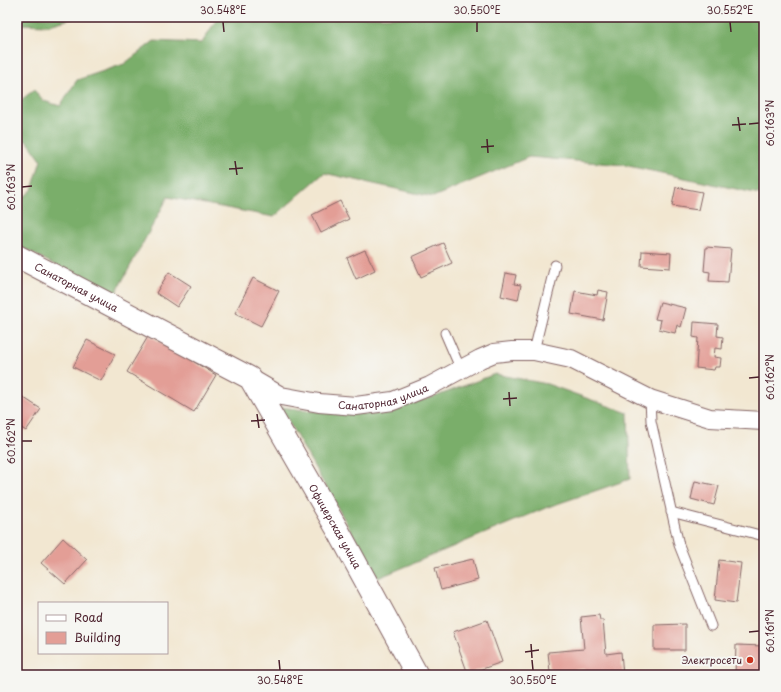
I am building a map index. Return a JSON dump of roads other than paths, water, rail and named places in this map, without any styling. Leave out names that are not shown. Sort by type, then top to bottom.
[{"type":"street","name":"Санаторная улица","points":[[17,256],[250,378],[281,396],[319,403],[356,406],[393,401],[430,386],[494,353],[534,351],[571,359],[650,399],[710,418],[764,421]]},
{"type":"street","name":"Офицерская улица","points":[[250,378],[340,534],[417,675]]},
{"type":"lane","points":[[534,351],[555,265]]},
{"type":"lane","points":[[445,334],[461,370]]},
{"type":"lane","points":[[650,399],[651,421],[679,545],[711,626]]},
{"type":"lane","points":[[671,512],[764,536]]},
{"type":"place","name":"Электросети","points":[[750,660]]}]
